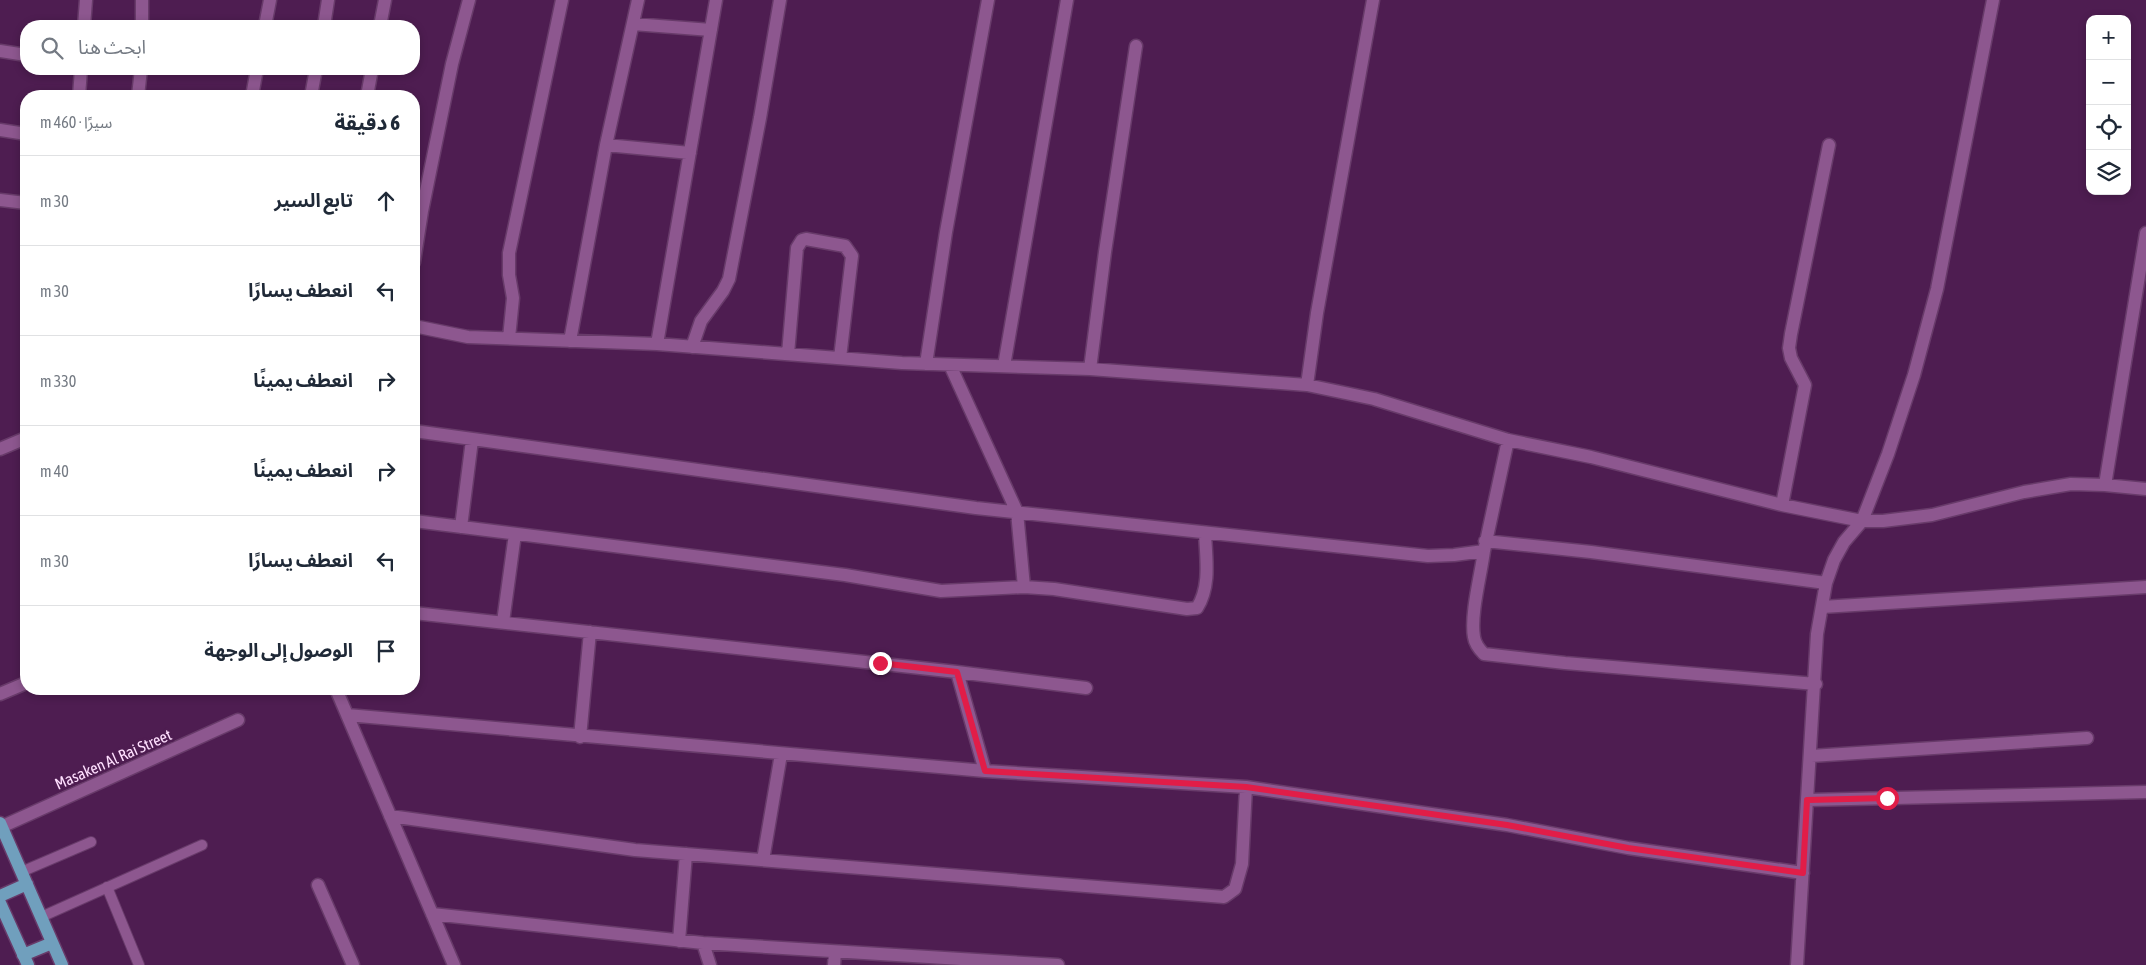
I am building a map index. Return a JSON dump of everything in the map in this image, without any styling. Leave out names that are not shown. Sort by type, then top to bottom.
[{"type":"main road","points":[[1,825],[62,965]]},
{"type":"main road","points":[[0,896],[26,884]]},
{"type":"main road","points":[[0,903],[25,960],[52,943]]},
{"type":"street","points":[[84,20],[86,0]]},
{"type":"street","points":[[142,0],[142,20]]},
{"type":"street","points":[[266,20],[270,0]]},
{"type":"street","points":[[325,20],[328,0]]},
{"type":"street","points":[[381,20],[385,0]]},
{"type":"street","points":[[420,224],[452,64],[469,0]]},
{"type":"street","points":[[509,338],[513,291],[509,275],[509,253],[562,0]]},
{"type":"street","points":[[570,341],[606,145],[638,0]]},
{"type":"street","points":[[657,344],[716,0]]},
{"type":"street","points":[[692,347],[701,321],[724,291],[729,279],[760,118],[780,0]]},
{"type":"street","points":[[926,364],[946,232],[988,0]]},
{"type":"street","points":[[1004,366],[1067,0]]},
{"type":"street","points":[[1307,385],[1317,312],[1373,0]]},
{"type":"street","points":[[1797,965],[1816,684],[1817,634],[1826,583],[1834,560],[1844,542],[1862,521],[1888,454],[1914,375],[1937,289],[1993,0]]},
{"type":"street","points":[[633,24],[711,30]]},
{"type":"street","points":[[1090,370],[1105,252],[1136,46]]},
{"type":"street","points":[[0,50],[20,54]]},
{"type":"street","points":[[79,90],[81,75]]},
{"type":"street","points":[[139,90],[140,75]]},
{"type":"street","points":[[253,90],[256,75]]},
{"type":"street","points":[[312,90],[315,75]]},
{"type":"street","points":[[368,90],[371,75]]},
{"type":"street","points":[[0,130],[20,133]]},
{"type":"street","points":[[606,145],[690,153]]},
{"type":"street","points":[[1782,505],[1805,385],[1791,358],[1789,348],[1790,334],[1829,145]]},
{"type":"street","points":[[0,200],[20,202]]},
{"type":"street","points":[[2106,485],[2146,233]]},
{"type":"street","points":[[788,354],[798,248],[802,240],[806,239],[845,246],[852,256],[840,358]]},
{"type":"street","points":[[420,327],[468,337],[657,344],[926,364],[1090,370],[1307,385],[1374,399],[1508,440],[1591,457],[1782,505],[1862,521],[1883,521],[1932,515],[2024,492],[2070,484],[2146,489]]},
{"type":"street","points":[[950,365],[1017,512],[1024,587]]},
{"type":"street","points":[[420,432],[1017,512],[1205,533],[1428,556],[1454,555],[1485,546],[1591,552],[1826,583]]},
{"type":"street","points":[[461,527],[472,440]]},
{"type":"street","points":[[1508,440],[1485,546],[1474,618],[1474,637],[1478,647],[1484,654],[1556,663],[1816,684]]},
{"type":"street","points":[[0,449],[20,441]]},
{"type":"street","points":[[420,523],[845,575],[941,591],[1024,587],[1054,589],[1187,609],[1197,608],[1204,597],[1206,584],[1205,533]]},
{"type":"street","points":[[503,622],[515,534]]},
{"type":"street","points":[[1822,607],[2146,587]]},
{"type":"street","points":[[420,614],[957,672],[1086,688]]},
{"type":"street","points":[[580,737],[590,632]]},
{"type":"street","points":[[957,672],[985,771]]},
{"type":"street","points":[[0,694],[20,685]]},
{"type":"street","points":[[339,695],[454,965]]},
{"type":"street","points":[[347,715],[580,737],[985,771],[1246,787],[1507,825],[1628,848],[1803,873]]},
{"type":"street","name":"Masaken Al Rai Street","points":[[1,825],[238,720]]},
{"type":"street","points":[[1810,756],[2087,738]]},
{"type":"street","points":[[763,860],[781,754]]},
{"type":"street","points":[[390,816],[635,850],[1224,897],[1235,889],[1242,864],[1246,787]]},
{"type":"street","points":[[1807,800],[2146,792]]},
{"type":"street","points":[[679,941],[686,854]]},
{"type":"street","points":[[318,885],[353,965]]},
{"type":"street","points":[[432,914],[703,943],[963,963],[1058,965]]},
{"type":"street","points":[[703,943],[710,965]]},
{"type":"street","points":[[834,965],[835,952]]},
{"type":"lane","points":[[21,872],[90,842]]},
{"type":"lane","points":[[41,917],[202,844]]},
{"type":"lane","points":[[107,887],[139,965]]},
{"type":"route","points":[[880,663],[957,672],[985,771],[1246,787],[1507,825],[1628,848],[1803,873],[1807,800],[1887,798]]}]
